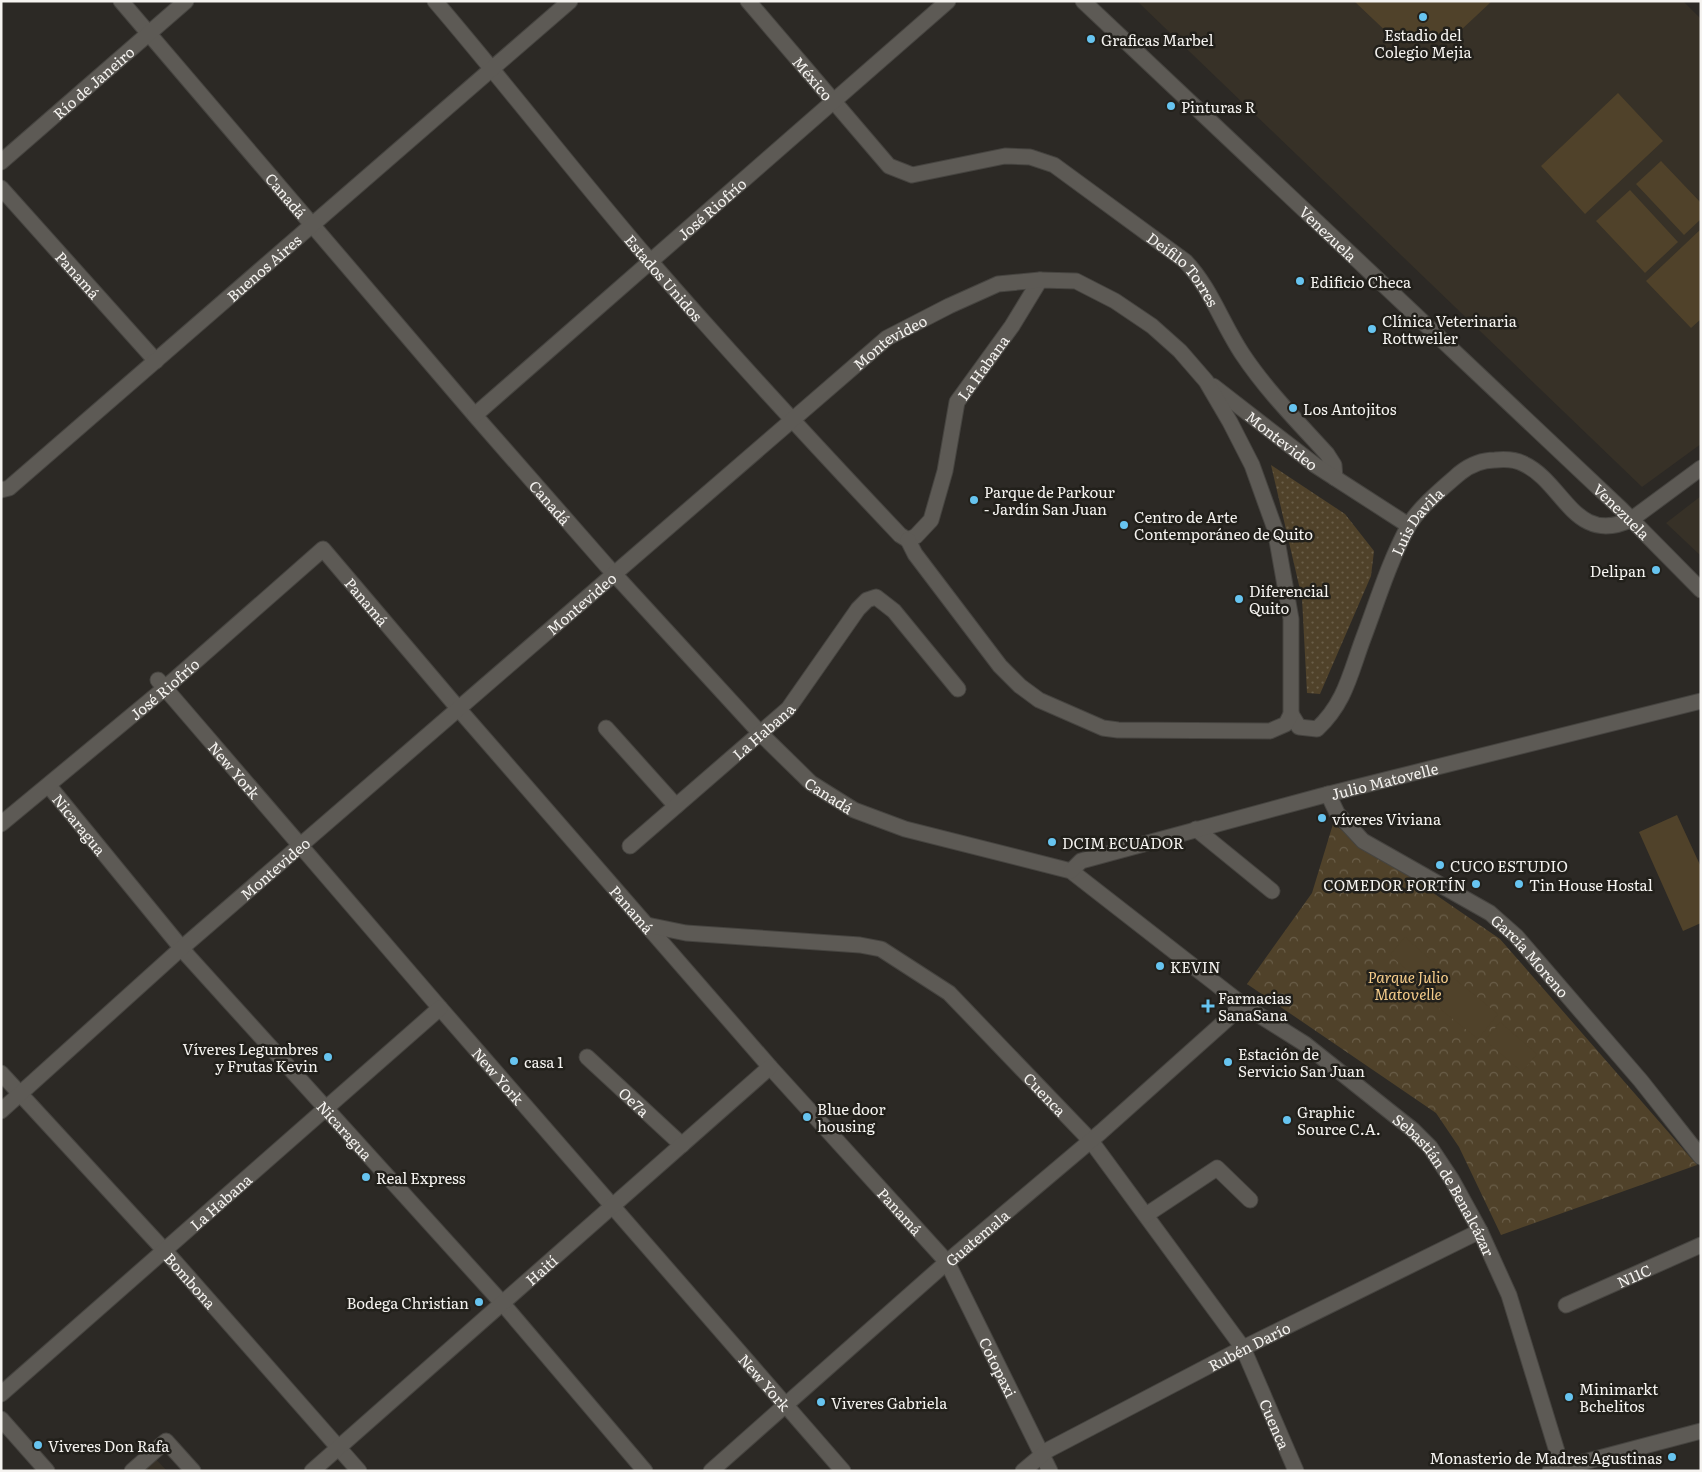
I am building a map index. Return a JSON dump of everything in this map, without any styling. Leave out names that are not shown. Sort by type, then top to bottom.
[{"type":"street","name":"Canadá","points":[[121,1],[475,415],[615,575],[761,734],[810,783],[854,810],[905,829],[1071,871]]},
{"type":"street","name":"Río de Janeiro","points":[[1,162],[186,1]]},
{"type":"street","name":"Estados Unidos","points":[[435,1],[493,68],[651,261],[790,420],[900,536],[908,540]]},
{"type":"street","name":"Buenos Aires","points":[[1,490],[8,488],[156,361],[570,1]]},
{"type":"street","name":"México","points":[[748,1],[879,156]]},
{"type":"street","name":"José Riofrío","points":[[475,415],[834,103],[948,1]]},
{"type":"street","name":"Venezuela","points":[[1083,1],[1632,519],[1701,590]]},
{"type":"street","name":"Deifilo Torres","points":[[879,156],[889,166],[912,175],[1005,156],[1030,157],[1054,165],[1166,246],[1200,277],[1242,354],[1264,383],[1327,454],[1334,464],[1335,478]]},
{"type":"street","name":"Panamá","points":[[1,188],[156,361]]},
{"type":"street","name":"Montevideo","points":[[1,1111],[182,948],[615,575],[790,420],[887,338],[949,306],[998,284],[1040,280],[1076,281],[1115,301],[1152,326],[1180,351],[1206,381],[1315,465],[1335,478]]},
{"type":"street","name":"La Habana","points":[[908,540],[916,536],[931,520],[945,472],[958,402],[1012,326],[1040,280]]},
{"type":"street","name":"Montevideo","points":[[1206,381],[1251,461],[1275,529],[1291,619],[1291,714]]},
{"type":"street","name":"Luis Davila","points":[[1291,714],[1299,727],[1318,729],[1333,715],[1344,693],[1387,574],[1408,525],[1440,489],[1466,468],[1487,460],[1508,459],[1524,463],[1535,470],[1577,516],[1598,526],[1625,522],[1632,519]]},
{"type":"street","points":[[1632,519],[1701,468]]},
{"type":"street","points":[[1335,478],[1408,525]]},
{"type":"street","points":[[908,540],[915,554],[1000,666],[1020,686],[1039,700],[1103,728],[1118,730],[1270,731],[1286,724],[1291,714]]},
{"type":"street","name":"José Riofrío","points":[[1,824],[49,786],[162,684],[323,549]]},
{"type":"street","name":"Panamá","points":[[323,549],[459,709],[770,1067],[947,1262]]},
{"type":"street","name":"La Habana","points":[[630,846],[788,709],[858,609],[867,600],[876,597],[894,611],[958,688]]},
{"type":"street","name":"New York","points":[[162,684],[440,1008],[843,1471]]},
{"type":"street","name":"Julio Matovelle","points":[[1071,871],[1081,861],[1196,829],[1701,701]]},
{"type":"street","points":[[606,728],[676,806]]},
{"type":"street","name":"Nicaragua","points":[[49,786],[182,948],[503,1304],[645,1471]]},
{"type":"street","name":"García Moreno","points":[[1328,794],[1337,813],[1363,841],[1490,913],[1516,936],[1641,1081],[1701,1157]]},
{"type":"street","points":[[1196,829],[1272,891]]},
{"type":"street","name":"Sebastián de Benalcázar","points":[[1071,871],[1243,1005],[1305,1044],[1413,1130],[1430,1147],[1452,1180],[1480,1231],[1510,1295],[1558,1470]]},
{"type":"street","name":"Cuenca","points":[[647,925],[686,933],[860,945],[881,949],[949,993],[1091,1141],[1243,1348],[1296,1471]]},
{"type":"street","name":"Guatemala","points":[[711,1471],[947,1262],[1091,1141],[1243,1005]]},
{"type":"street","name":"La Habana","points":[[1,1394],[164,1249],[327,1110],[440,1008]]},
{"type":"street","name":"Oe7a","points":[[587,1057],[682,1145]]},
{"type":"street","name":"Haití","points":[[312,1471],[770,1067]]},
{"type":"street","name":"Bombona","points":[[1,1073],[164,1249],[359,1471]]},
{"type":"street","points":[[1146,1215],[1217,1168],[1250,1200]]},
{"type":"street","name":"Rubén Darío","points":[[1023,1471],[1042,1454],[1243,1348],[1480,1231]]},
{"type":"street","name":"N11C","points":[[1566,1305],[1701,1244]]},
{"type":"street","name":"Cotopaxi","points":[[947,1262],[1050,1471]]},
{"type":"street","points":[[1,1419],[47,1471]]},
{"type":"street","points":[[1558,1470],[1701,1430]]},
{"type":"street","points":[[132,1471],[166,1441],[193,1471]]},
{"type":"shaded area","points":[[1137,1],[1683,1],[1701,19],[1701,444],[1642,487]]},
{"type":"shaded area","points":[[1701,496],[1701,556],[1666,523]]},
{"type":"shaded area","points":[[154,1457],[167,1471],[139,1471]]},
{"type":"green space","name":"Estadio del Colegio Mejia","points":[[1354,1],[1492,1],[1460,31],[1429,43],[1393,38]]},
{"type":"green space","points":[[1618,93],[1663,141],[1585,214],[1541,166]]},
{"type":"green space","points":[[1661,161],[1701,203],[1701,219],[1684,235],[1636,184]]},
{"type":"green space","points":[[1630,190],[1678,242],[1645,273],[1596,221]]},
{"type":"green space","points":[[1701,229],[1701,319],[1691,328],[1646,281]]},
{"type":"green space","points":[[1271,465],[1345,514],[1374,551],[1371,576],[1320,694],[1307,693],[1302,598]]},
{"type":"green space","points":[[1677,815],[1701,867],[1701,923],[1683,931],[1639,832]]},
{"type":"green space","name":"Parque Julio Matovelle","points":[[1333,824],[1500,939],[1697,1165],[1501,1235],[1459,1147],[1436,1113],[1247,984],[1312,893]]},
{"type":"green space","points":[[1405,937],[1441,969],[1426,987],[1390,955]]},
{"type":"green space","points":[[1446,972],[1498,1014],[1478,1039],[1425,997]]},
{"type":"green space","points":[[1500,1022],[1537,1054],[1522,1072],[1485,1040]]},
{"type":"place","name":"Estadio del Colegio Mejia","points":[[1423,17]]},
{"type":"place","name":"Graficas Marbel","points":[[1091,39]]},
{"type":"place","name":"Pinturas R","points":[[1171,106]]},
{"type":"place","name":"Edificio Checa","points":[[1300,281]]},
{"type":"place","name":"Clínica Veterinaria Rottweiler","points":[[1372,329]]},
{"type":"place","name":"Los Antojitos","points":[[1293,408]]},
{"type":"place","name":"Parque de Parkour - Jardín San Juan","points":[[974,500]]},
{"type":"place","name":"Centro de Arte Contemporáneo de Quito","points":[[1124,525]]},
{"type":"place","name":"Delipan","points":[[1656,570]]},
{"type":"place","name":"Diferencial Quito","points":[[1239,599]]},
{"type":"place","name":"víveres Viviana","points":[[1322,818]]},
{"type":"place","name":"DCIM ECUADOR","points":[[1052,842]]},
{"type":"place","name":"CUCO ESTUDIO","points":[[1440,865]]},
{"type":"place","name":"COMEDOR FORTÍN","points":[[1476,884]]},
{"type":"place","name":"Tin House Hostal","points":[[1519,884]]},
{"type":"place","name":"KEVIN","points":[[1160,966]]},
{"type":"place","name":"Farmacias SanaSana","points":[[1208,1006]]},
{"type":"place","name":"Víveres Legumbres y Frutas Kevin","points":[[328,1057]]},
{"type":"place","name":"casa 1","points":[[514,1061]]},
{"type":"place","name":"Estación de Servicio San Juan","points":[[1228,1062]]},
{"type":"place","name":"Blue door housing","points":[[807,1117]]},
{"type":"place","name":"Graphic Source C.A.","points":[[1287,1120]]},
{"type":"place","name":"Real Express","points":[[366,1177]]},
{"type":"place","name":"Bodega Christian","points":[[479,1302]]},
{"type":"place","name":"Minimarkt Bchelitos","points":[[1569,1397]]},
{"type":"place","name":"Viveres Gabriela","points":[[821,1402]]},
{"type":"place","name":"Viveres Don Rafa","points":[[38,1445]]},
{"type":"place","name":"Monasterio de Madres Agustinas","points":[[1672,1457]]}]
